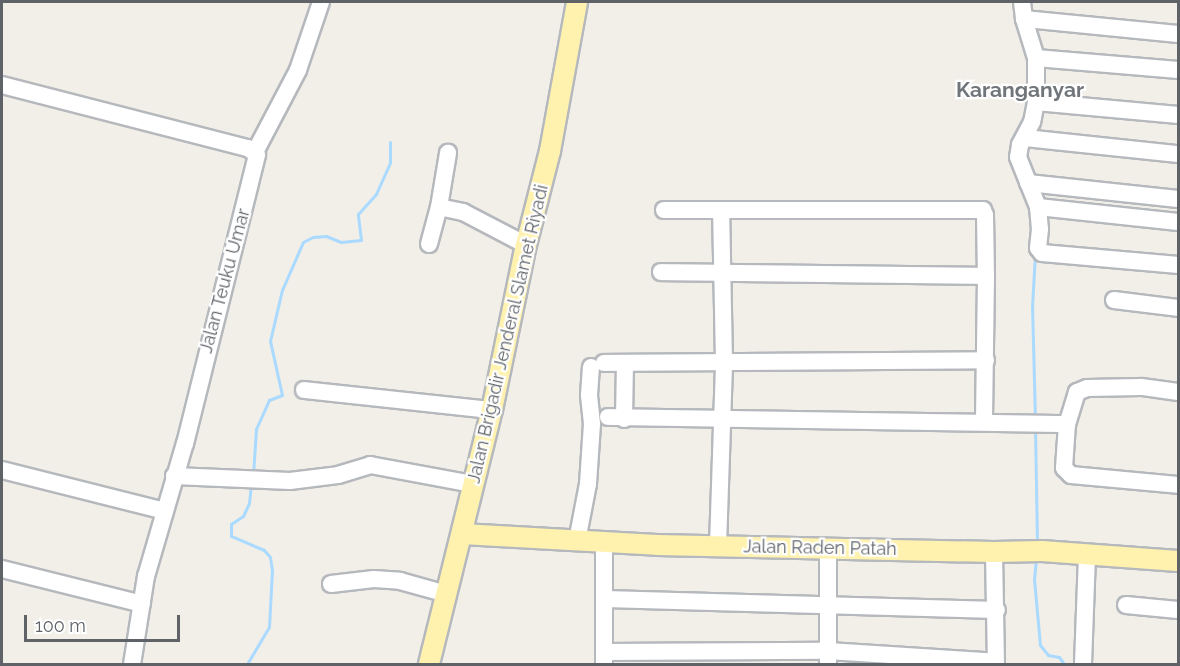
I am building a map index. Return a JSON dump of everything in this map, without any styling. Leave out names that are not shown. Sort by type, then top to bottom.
[{"type":"main road","name":"Jalan Brigadir Jenderal Slamet Riyadi","points":[[429,664],[492,411],[526,244],[550,151],[577,2]]},
{"type":"main road","name":"Jalan Raden Patah","points":[[462,534],[604,543],[828,549],[1035,551],[1179,561]]},
{"type":"street","points":[[2,85],[248,148],[255,152],[298,70],[321,2]]},
{"type":"street","points":[[1022,2],[1024,19],[1036,58],[1036,102],[1025,138],[1020,145],[1018,157],[1038,207],[1040,228],[1038,248],[1042,253],[1179,265]]},
{"type":"street","points":[[1024,19],[1179,34]]},
{"type":"street","points":[[1036,58],[1179,70]]},
{"type":"street","points":[[1036,102],[1179,115]]},
{"type":"street","points":[[1025,138],[1179,154]]},
{"type":"street","name":"Jalan Teuku Umar","points":[[132,664],[146,576],[257,159],[255,152]]},
{"type":"street","points":[[429,244],[440,207],[448,153]]},
{"type":"street","points":[[1028,183],[1179,199]]},
{"type":"street","points":[[440,207],[471,216],[526,244]]},
{"type":"street","points":[[1038,207],[1179,222]]},
{"type":"street","points":[[664,210],[981,209],[985,214],[986,276],[984,422]]},
{"type":"street","points":[[718,546],[724,362],[721,211]]},
{"type":"street","points":[[661,272],[986,276]]},
{"type":"street","points":[[1114,300],[1179,308]]},
{"type":"street","points":[[577,540],[588,484],[592,423],[589,395],[597,365],[986,360]]},
{"type":"street","points":[[625,363],[616,418],[1067,424]]},
{"type":"street","points":[[1179,392],[1141,387],[1082,389],[1074,396],[1067,424],[1064,468],[1068,474],[1179,485]]},
{"type":"street","points":[[304,390],[492,411]]},
{"type":"street","points":[[174,476],[290,481],[316,478],[370,465],[473,484]]},
{"type":"street","points":[[2,470],[165,511]]},
{"type":"street","points":[[604,543],[604,658],[828,658],[996,663],[997,610],[994,552]]},
{"type":"street","points":[[828,549],[828,658]]},
{"type":"street","points":[[1083,664],[1087,555]]},
{"type":"street","points":[[2,569],[142,604]]},
{"type":"street","points":[[331,584],[374,579],[400,581],[447,594]]},
{"type":"street","points":[[605,599],[997,610]]},
{"type":"street","points":[[1126,605],[1179,610]]},
{"type":"waterway","points":[[253,475],[256,429],[269,400],[282,395],[270,341],[282,290],[303,242],[313,237],[326,236],[341,242],[361,240],[358,214],[376,194],[390,162],[390,142]]},
{"type":"waterway","points":[[1035,254],[1032,307],[1035,419]]},
{"type":"waterway","points":[[1035,428],[1037,545]]},
{"type":"waterway","points":[[247,664],[269,627],[272,570],[270,557],[264,550],[231,536],[231,524],[243,516],[249,503],[251,484]]},
{"type":"waterway","points":[[1036,557],[1034,579],[1040,645],[1048,655],[1059,657],[1064,664]]},
{"type":"district","name":"Karanganyar","points":[[1020,90]]}]
